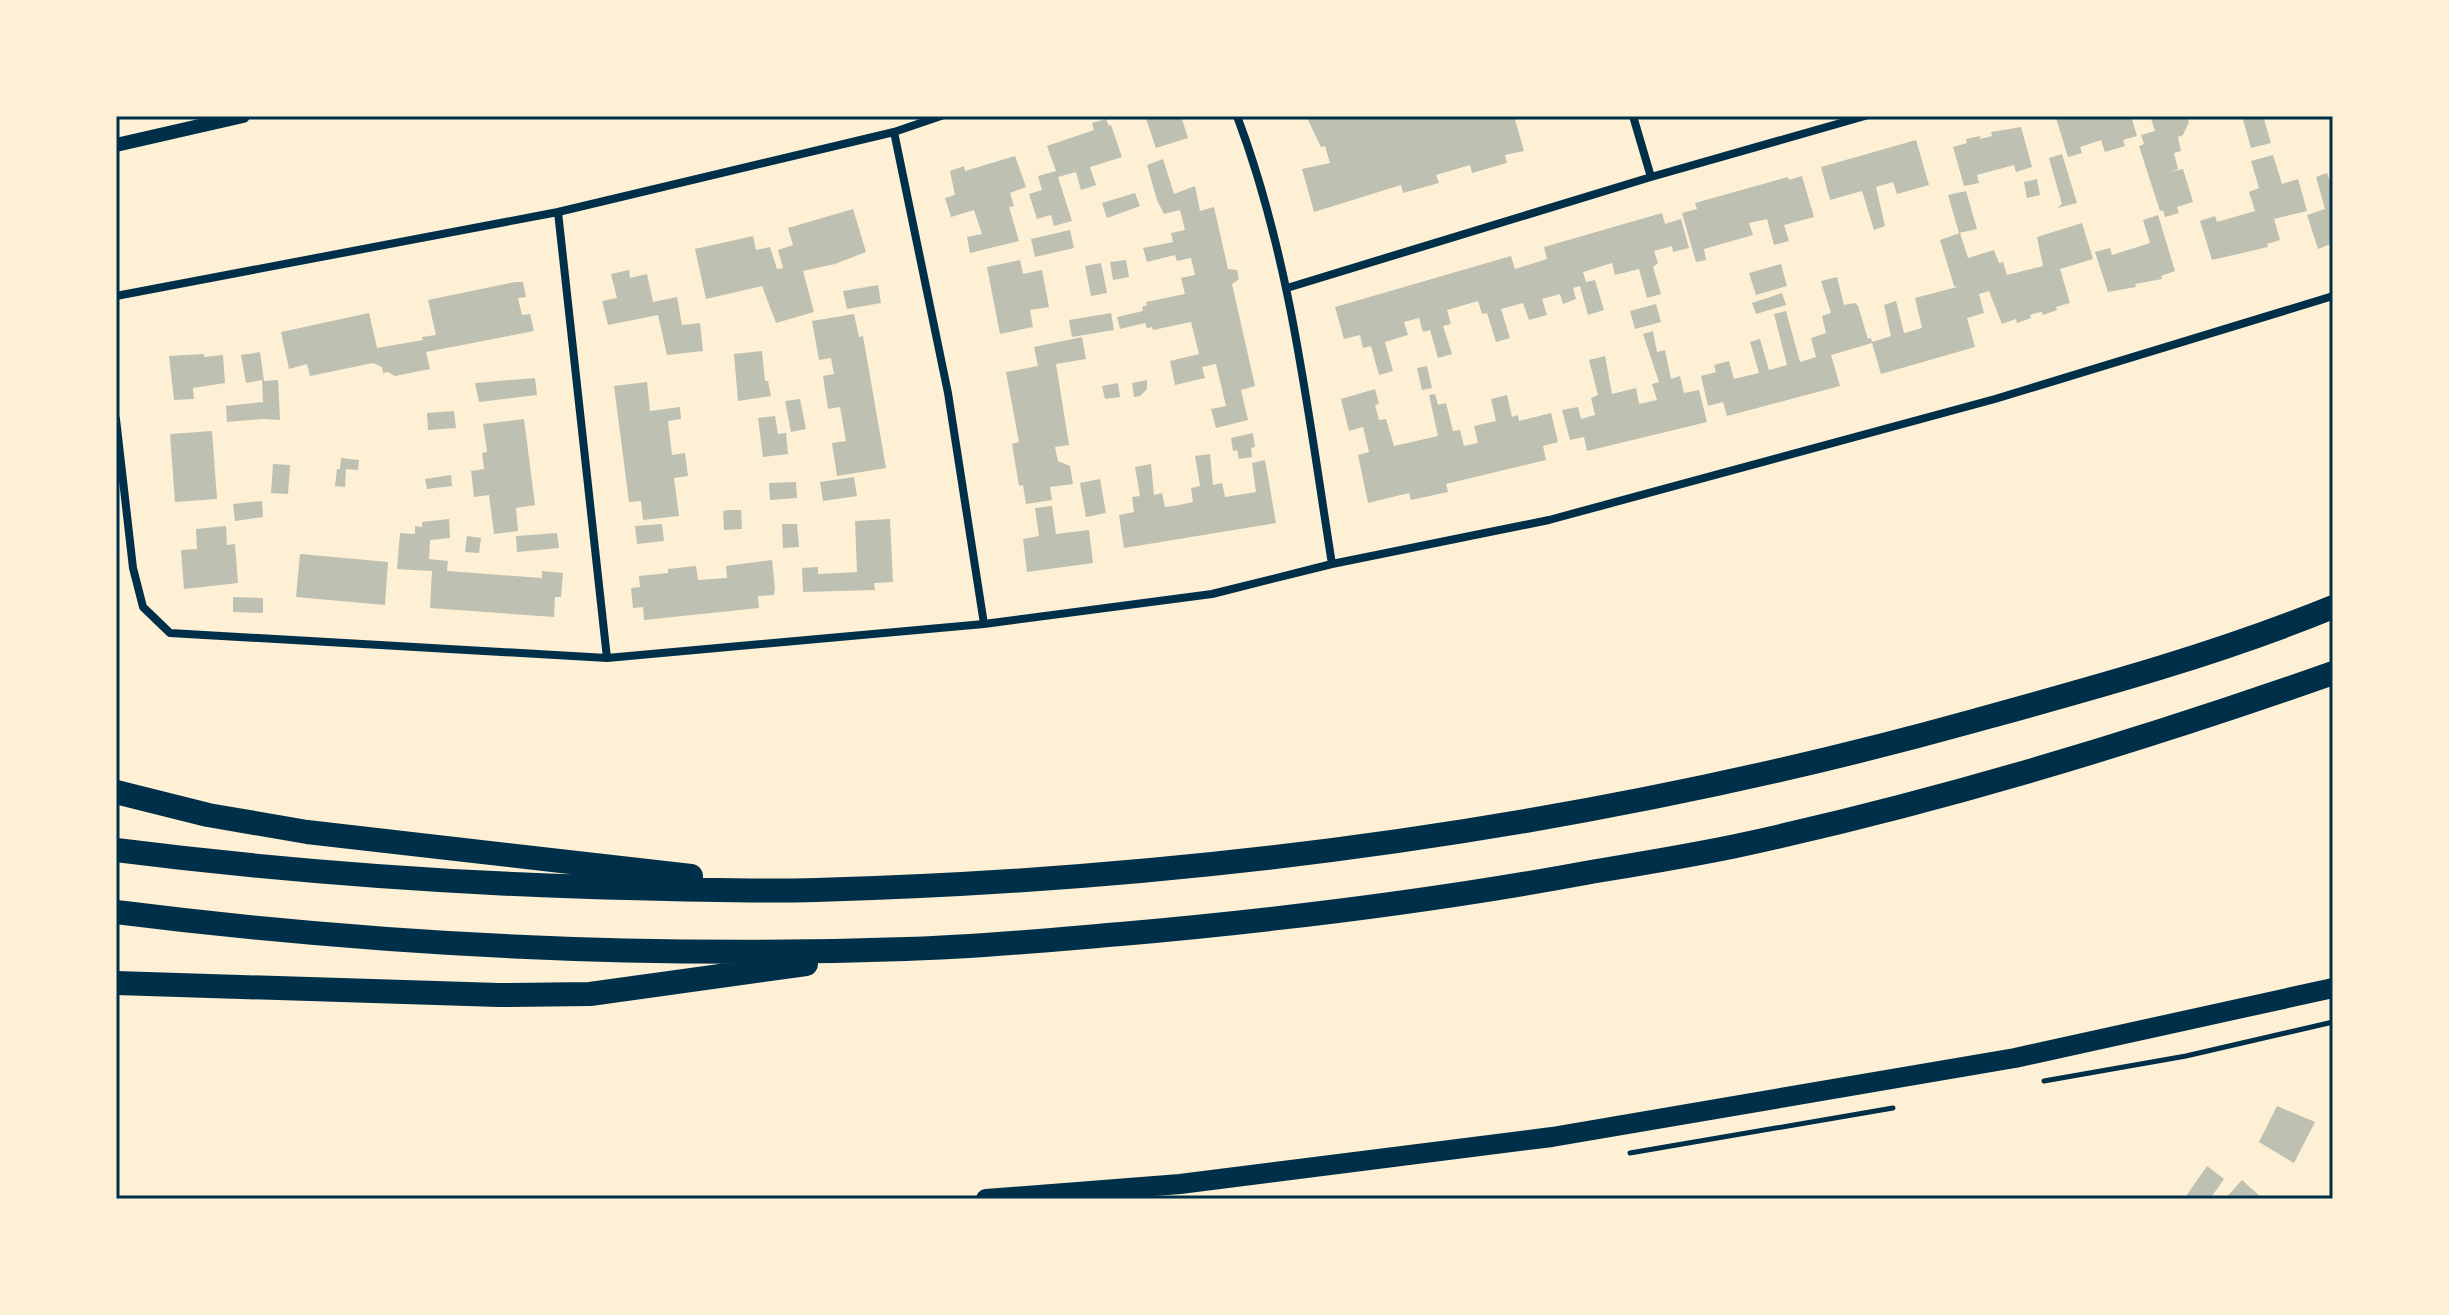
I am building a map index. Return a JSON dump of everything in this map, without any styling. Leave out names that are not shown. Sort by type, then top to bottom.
[{"type":"highway","points":[[116,850],[242,865],[464,883],[642,889],[814,890],[1052,877],[1243,861],[1460,833],[1723,784],[1898,742],[2072,694],[2283,627],[2333,607]]},
{"type":"highway","points":[[116,912],[228,926],[479,945],[783,952],[912,949],[1242,924],[1472,894],[1733,846],[1920,802],[2091,754],[2333,673]]},
{"type":"highway","points":[[116,792],[208,815],[307,832],[814,890]]},
{"type":"highway","points":[[116,983],[499,995],[590,994],[912,949]]},
{"type":"main road","points":[[986,1199],[1180,1184],[1552,1137],[2015,1058],[2333,988]]},
{"type":"street","points":[[116,145],[243,116]]},
{"type":"street","points":[[116,296],[558,212],[894,132],[941,116]]},
{"type":"street","points":[[1237,116],[1252,154],[1287,288],[1332,564]]},
{"type":"street","points":[[1633,116],[1651,177]]},
{"type":"street","points":[[1287,288],[1651,177],[1865,116]]},
{"type":"street","points":[[894,132],[948,393],[984,624]]},
{"type":"street","points":[[558,212],[607,658]]},
{"type":"street","points":[[116,419],[133,568],[143,607],[170,633],[607,658],[984,624],[1212,594],[1332,564],[1564,516],[1995,399],[2333,296]]},
{"type":"building","points":[[1145,116],[1181,116],[1188,138],[1156,148]]},
{"type":"building","points":[[1306,116],[1514,116],[1524,151],[1505,155],[1507,163],[1472,173],[1470,165],[1436,175],[1439,183],[1403,193],[1401,185],[1314,212],[1302,169],[1330,163],[1325,146],[1321,147]]},
{"type":"building","points":[[2131,116],[2137,136],[2123,140],[2125,146],[2105,152],[2101,140],[2080,147],[2082,153],[2068,157],[2056,118]]},
{"type":"building","points":[[2150,116],[2186,116],[2189,122],[2183,135],[2178,137],[2181,151],[2174,153],[2178,169],[2170,172],[2183,169],[2193,202],[2177,207],[2179,213],[2165,217],[2163,210],[2160,211],[2139,146],[2144,144],[2141,135],[2155,131]]},
{"type":"building","points":[[2242,116],[2263,116],[2271,143],[2251,148]]},
{"type":"building","points":[[1106,119],[1122,157],[1090,167],[1096,185],[1081,190],[1076,172],[1058,177],[1072,221],[1054,226],[1051,215],[1037,219],[1029,194],[1042,190],[1038,176],[1056,171],[1047,146],[1094,130],[1092,123]]},
{"type":"building","points":[[2021,127],[2032,167],[2016,172],[2014,165],[1977,175],[1979,183],[1964,186],[1953,147],[1967,143],[1966,139],[1980,136],[1980,139],[1992,136],[1991,132]]},
{"type":"building","points":[[1916,140],[1929,185],[1897,194],[1893,182],[1876,187],[1885,226],[1874,230],[1862,191],[1830,200],[1821,167]]},
{"type":"building","points":[[2062,154],[2077,203],[2057,208],[2062,204],[2049,158]]},
{"type":"building","points":[[2273,155],[2282,184],[2298,179],[2307,211],[2274,219],[2280,240],[2267,244],[2268,247],[2212,260],[2200,221],[2215,216],[2217,222],[2255,211],[2249,192],[2259,188],[2251,161]]},
{"type":"building","points":[[1015,156],[1026,187],[1010,193],[1014,206],[1009,207],[1019,241],[970,253],[967,237],[982,234],[974,210],[951,217],[945,198],[955,195],[950,171],[964,166],[965,171]]},
{"type":"building","points":[[1163,159],[1174,194],[1195,186],[1200,211],[1214,207],[1228,269],[1237,270],[1239,279],[1232,284],[1255,386],[1241,390],[1248,420],[1216,428],[1211,409],[1226,406],[1216,364],[1202,367],[1205,378],[1175,385],[1170,361],[1199,354],[1191,322],[1153,330],[1152,327],[1147,328],[1145,323],[1120,329],[1117,317],[1143,311],[1146,302],[1185,294],[1181,278],[1195,275],[1191,258],[1177,261],[1175,255],[1147,262],[1143,248],[1173,242],[1171,233],[1185,230],[1180,210],[1164,214],[1157,200],[1147,165]]},
{"type":"building","points":[[2327,173],[2333,190],[2333,243],[2318,249],[2307,215],[2325,209],[2316,177]]},
{"type":"building","points":[[1802,176],[1814,217],[1784,225],[1789,241],[1774,245],[1767,219],[1749,223],[1753,235],[1704,249],[1706,260],[1696,262],[1682,213],[1697,209],[1695,203],[1788,177],[1789,180]]},
{"type":"building","points":[[2037,179],[2040,195],[2027,198],[2024,182]]},
{"type":"building","points":[[1966,191],[1977,229],[1959,233],[1948,195]]},
{"type":"building","points":[[1135,193],[1140,206],[1107,218],[1102,203]]},
{"type":"building","points":[[853,209],[866,252],[835,264],[803,271],[814,312],[776,323],[762,286],[706,299],[695,249],[753,236],[756,250],[770,247],[777,269],[783,268],[778,250],[793,245],[788,228]]},
{"type":"building","points":[[1662,213],[1665,224],[1681,219],[1689,248],[1673,252],[1672,246],[1654,251],[1658,263],[1653,267],[1661,294],[1647,298],[1639,269],[1615,275],[1612,263],[1583,272],[1586,282],[1595,280],[1604,310],[1588,315],[1580,286],[1573,288],[1576,299],[1563,304],[1560,294],[1542,299],[1547,315],[1529,320],[1523,303],[1501,309],[1510,338],[1496,342],[1487,313],[1482,314],[1478,301],[1447,310],[1451,324],[1443,326],[1452,354],[1438,358],[1430,330],[1423,332],[1419,318],[1404,322],[1408,335],[1385,342],[1393,371],[1379,375],[1371,346],[1363,348],[1360,335],[1344,339],[1335,307],[1511,256],[1515,269],[1547,259],[1544,247]]},
{"type":"building","points":[[2158,215],[2175,271],[2161,276],[2162,279],[2108,292],[2095,252],[2110,248],[2112,255],[2150,243],[2143,220]]},
{"type":"building","points":[[2082,223],[2093,259],[2060,269],[2070,303],[2056,307],[2057,310],[2043,315],[2042,312],[2036,313],[2017,323],[2016,319],[2002,324],[1989,291],[1979,294],[1984,313],[1967,318],[1975,347],[1881,374],[1872,343],[1831,355],[1840,386],[1727,416],[1723,402],[1708,406],[1701,376],[1716,372],[1714,365],[1729,361],[1734,379],[1759,373],[1750,342],[1760,339],[1769,370],[1787,365],[1774,314],[1786,311],[1800,362],[1816,357],[1811,338],[1826,333],[1822,316],[1831,313],[1821,281],[1837,277],[1844,305],[1855,303],[1858,306],[1868,339],[1871,338],[1872,342],[1891,336],[1884,305],[1896,301],[1904,333],[1922,328],[1915,298],[1957,287],[1954,286],[1940,240],[1960,233],[1968,258],[1994,250],[1999,263],[2003,262],[2007,275],[2043,266],[2037,237]]},
{"type":"building","points":[[1070,230],[1074,248],[1035,257],[1031,239]]},
{"type":"building","points":[[1020,260],[1023,274],[1042,270],[1049,307],[1030,310],[1033,327],[1000,334],[987,267]]},
{"type":"building","points":[[1126,260],[1129,277],[1113,280],[1110,262]]},
{"type":"building","points":[[1101,263],[1107,293],[1091,296],[1085,266]]},
{"type":"building","points":[[1781,264],[1787,286],[1756,295],[1749,273]]},
{"type":"building","points":[[629,270],[630,278],[647,274],[653,302],[677,297],[682,325],[700,323],[703,351],[667,355],[658,315],[608,325],[602,301],[617,298],[611,274]]},
{"type":"building","points":[[523,282],[526,297],[518,298],[522,315],[530,314],[534,331],[426,352],[430,369],[395,376],[383,373],[382,367],[373,363],[310,376],[307,364],[289,369],[281,332],[369,313],[377,348],[423,340],[422,337],[436,335],[428,300]]},
{"type":"building","points":[[878,285],[881,303],[847,309],[843,291]]},
{"type":"building","points":[[1782,293],[1786,305],[1756,314],[1752,303]]},
{"type":"building","points":[[1656,304],[1661,322],[1635,329],[1630,311]]},
{"type":"building","points":[[1111,313],[1114,330],[1072,337],[1069,320]]},
{"type":"building","points":[[854,314],[859,337],[863,336],[886,468],[837,476],[832,443],[846,441],[840,407],[828,409],[823,376],[834,374],[831,358],[819,360],[812,321]]},
{"type":"building","points":[[1653,331],[1657,352],[1665,350],[1671,379],[1680,376],[1684,393],[1699,390],[1707,422],[1587,451],[1584,437],[1570,440],[1562,410],[1578,407],[1581,419],[1595,415],[1591,398],[1598,395],[1589,360],[1605,356],[1612,394],[1636,388],[1639,404],[1657,400],[1652,384],[1659,382],[1643,334]]},
{"type":"building","points":[[1082,337],[1086,359],[1056,364],[1069,445],[1055,447],[1058,461],[1070,466],[1073,484],[1050,487],[1052,500],[1026,504],[1023,485],[1019,486],[1012,444],[1019,442],[1006,372],[1038,366],[1034,347]]},
{"type":"building","points":[[762,351],[765,381],[768,381],[771,396],[738,401],[734,354]]},
{"type":"building","points":[[260,352],[264,381],[278,380],[280,420],[227,422],[226,406],[263,402],[262,380],[246,383],[241,355]]},
{"type":"building","points":[[204,354],[204,357],[223,355],[225,383],[193,388],[194,399],[174,400],[169,356]]},
{"type":"building","points":[[1427,366],[1432,388],[1422,390],[1417,368]]},
{"type":"building","points":[[535,378],[537,395],[479,402],[475,383]]},
{"type":"building","points":[[1147,380],[1147,389],[1134,397],[1132,383]]},
{"type":"building","points":[[647,382],[650,411],[680,407],[681,419],[668,421],[672,455],[685,453],[688,476],[674,478],[679,516],[643,520],[641,501],[629,502],[614,386]]},
{"type":"building","points":[[1118,383],[1120,397],[1105,399],[1102,386]]},
{"type":"building","points":[[1375,389],[1379,420],[1386,419],[1394,446],[1438,436],[1429,395],[1435,394],[1438,405],[1446,403],[1453,431],[1460,430],[1464,446],[1478,443],[1474,426],[1496,421],[1491,399],[1507,395],[1512,417],[1518,415],[1519,421],[1551,413],[1558,442],[1543,446],[1546,460],[1446,484],[1448,492],[1411,500],[1409,493],[1368,503],[1358,455],[1369,452],[1363,427],[1349,431],[1341,399]]},
{"type":"building","points":[[800,399],[806,429],[791,432],[785,401]]},
{"type":"building","points":[[454,411],[456,428],[428,430],[427,413]]},
{"type":"building","points":[[775,416],[778,434],[786,433],[788,454],[763,457],[758,418]]},
{"type":"building","points":[[524,419],[535,505],[516,508],[518,531],[494,534],[489,495],[474,497],[471,471],[484,469],[482,453],[487,452],[483,424]]},
{"type":"building","points":[[212,431],[217,499],[175,502],[170,434]]},
{"type":"building","points":[[1253,433],[1255,447],[1251,448],[1252,457],[1239,459],[1237,450],[1233,451],[1231,438]]},
{"type":"building","points":[[1210,454],[1213,485],[1222,483],[1225,497],[1256,492],[1252,463],[1265,460],[1276,523],[1124,548],[1119,515],[1134,512],[1132,497],[1140,496],[1135,467],[1151,464],[1154,495],[1162,493],[1165,507],[1179,505],[1193,502],[1191,488],[1200,486],[1195,456]]},
{"type":"building","points":[[341,458],[359,460],[358,470],[346,469],[345,487],[335,486]]},
{"type":"building","points":[[273,464],[290,465],[288,494],[271,493]]},
{"type":"building","points":[[451,475],[452,486],[427,489],[425,479]]},
{"type":"building","points":[[854,477],[857,496],[823,501],[820,482]]},
{"type":"building","points":[[1100,479],[1106,513],[1086,517],[1080,483]]},
{"type":"building","points":[[796,482],[797,498],[770,500],[769,483]]},
{"type":"building","points":[[262,501],[263,517],[235,521],[233,504]]},
{"type":"building","points":[[1052,506],[1056,534],[1089,530],[1093,563],[1027,572],[1023,539],[1039,536],[1035,508]]},
{"type":"building","points":[[741,510],[742,529],[724,530],[723,511]]},
{"type":"building","points":[[449,519],[450,538],[430,540],[429,559],[448,561],[447,571],[542,578],[542,571],[563,573],[561,597],[555,597],[554,617],[430,608],[432,571],[397,569],[400,533],[415,534],[415,526],[422,527],[422,522]]},
{"type":"building","points":[[890,519],[893,582],[874,583],[875,590],[803,592],[802,568],[818,567],[818,574],[857,572],[855,521]]},
{"type":"building","points":[[662,524],[664,541],[637,544],[635,526]]},
{"type":"building","points":[[782,524],[797,524],[799,547],[783,548]]},
{"type":"building","points":[[226,526],[227,545],[235,544],[238,583],[184,589],[181,550],[197,549],[196,529]]},
{"type":"building","points":[[557,533],[559,548],[517,552],[516,536]]},
{"type":"building","points":[[467,536],[481,538],[479,553],[465,552]]},
{"type":"building","points":[[300,554],[388,562],[385,605],[296,597]]},
{"type":"building","points":[[772,560],[774,595],[758,596],[759,608],[644,620],[643,607],[633,608],[631,588],[640,587],[639,576],[696,566],[698,580],[727,578],[726,566]]},
{"type":"building","points":[[233,597],[263,598],[263,613],[233,612]]},
{"type":"building","points":[[2277,1106],[2315,1122],[2294,1163],[2259,1142]]},
{"type":"building","points":[[2207,1166],[2224,1179],[2210,1199],[2184,1199]]},
{"type":"building","points":[[2242,1180],[2263,1199],[2225,1199]]}]
